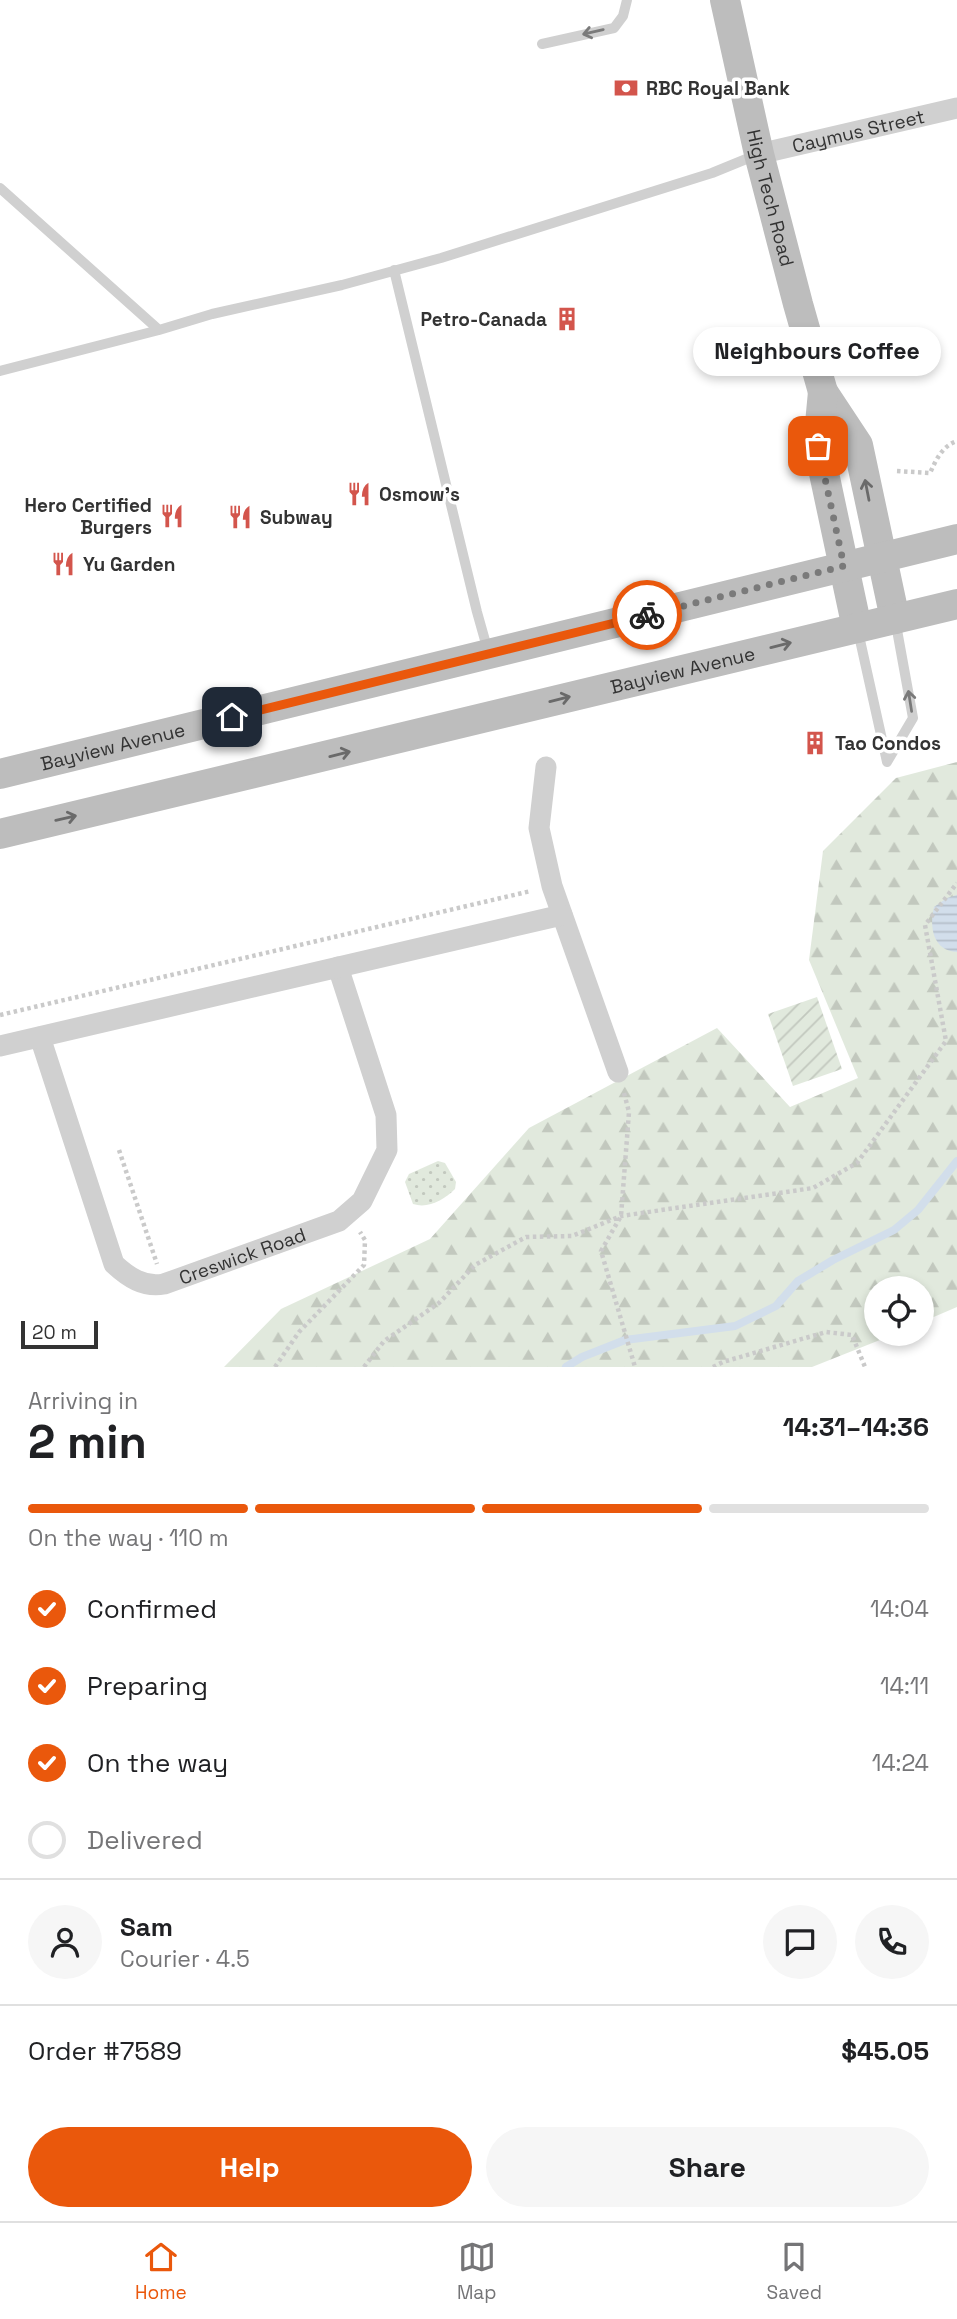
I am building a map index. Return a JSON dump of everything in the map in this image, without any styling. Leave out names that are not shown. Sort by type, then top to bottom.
[{"type":"main road","name":"High Tech Road","points":[[725,0],[758,153],[797,304],[823,392],[858,445],[895,619]]},
{"type":"main road","name":"High Tech Road","points":[[823,392],[818,446],[857,628]]},
{"type":"main road","name":"Bayview Avenue","points":[[0,774],[957,539]]},
{"type":"main road","name":"Bayview Avenue","points":[[0,834],[957,604]]},
{"type":"street","name":"Caymus Street","points":[[758,153],[957,108]]},
{"type":"street","points":[[546,767],[539,828],[552,886],[618,1072]]},
{"type":"street","points":[[0,1046],[562,915]]},
{"type":"street","name":"Creswick Road","points":[[40,1037],[114,1264],[130,1279],[158,1286],[339,1222],[362,1201],[387,1150],[386,1115],[338,967]]},
{"type":"lane","points":[[542,44],[614,28],[623,16],[627,0]]},
{"type":"lane","points":[[0,371],[212,314],[342,285],[441,258],[712,173],[758,153]]},
{"type":"lane","points":[[0,188],[159,330]]},
{"type":"lane","points":[[394,270],[489,654]]},
{"type":"lane","points":[[857,628],[887,762],[913,718],[895,619]]},
{"type":"path","points":[[897,471],[930,473],[939,455],[951,443],[957,441]]},
{"type":"path","points":[[364,1367],[384,1341],[439,1303],[475,1265],[526,1237],[572,1236],[621,1216],[813,1188],[857,1163],[946,1041],[925,925],[957,883]]},
{"type":"path","points":[[0,1015],[552,886]]},
{"type":"path","points":[[618,1072],[629,1112],[621,1216],[601,1251],[635,1367]]},
{"type":"path","points":[[119,1150],[164,1284]]},
{"type":"path","points":[[275,1367],[299,1332],[364,1265],[365,1240],[348,1213]]},
{"type":"path","points":[[713,1367],[826,1332],[852,1335],[865,1367]]},
{"type":"green space","points":[[957,762],[957,1307],[934,1317],[934,1276],[864,1276],[865,1346],[812,1367],[224,1367],[281,1309],[430,1239],[529,1128],[717,1028],[790,1107],[858,1078],[809,960],[823,851],[896,778]]},
{"type":"green space","points":[[817,997],[842,1069],[793,1086],[768,1014]]},
{"type":"green space","points":[[438,1161],[445,1163],[456,1182],[455,1189],[436,1202],[413,1204],[405,1182],[409,1174]]},
{"type":"shaded area","points":[[957,895],[957,952],[949,951],[938,943],[932,922],[934,907]]},
{"type":"waterway","points":[[566,1367],[582,1357],[625,1340],[735,1326],[776,1306],[798,1281],[833,1260],[894,1230],[918,1210],[957,1161]]},
{"type":"way so far","points":[[647,615],[844,566],[818,446]]},
{"type":"place","name":"RBC Royal Bank","points":[[626,88]]},
{"type":"place","name":"Petro-Canada","points":[[567,319]]},
{"type":"place","name":"Neighbours Coffee","points":[[818,446]]},
{"type":"place","name":"Osmow's","points":[[359,494]]},
{"type":"place","name":"Hero Certified Burgers","points":[[172,516]]},
{"type":"place","name":"Subway","points":[[240,517]]},
{"type":"place","name":"Yu Garden","points":[[63,564]]},
{"type":"place","name":"Tao Condos","points":[[815,743]]},
{"type":"route","points":[[232,717],[647,615]]}]
